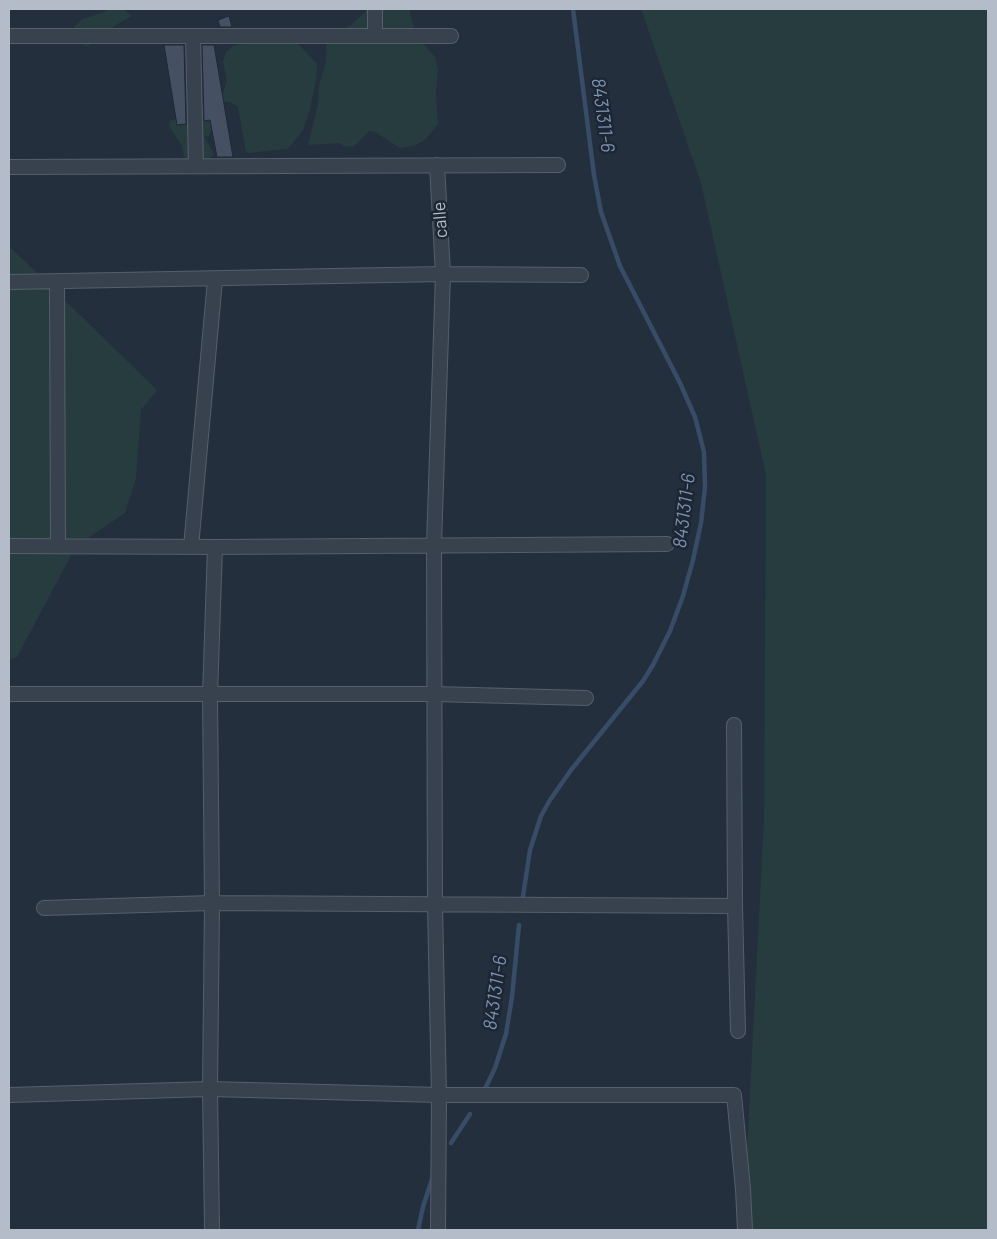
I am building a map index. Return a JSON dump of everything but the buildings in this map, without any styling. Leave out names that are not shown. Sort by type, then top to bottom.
[{"type":"street","points":[[375,9],[375,36]]},
{"type":"street","points":[[9,36],[451,36]]},
{"type":"street","points":[[193,36],[196,166]]},
{"type":"street","points":[[9,167],[558,165]]},
{"type":"street","name":"calle","points":[[437,166],[444,274],[434,545],[439,1095],[438,1230]]},
{"type":"street","points":[[9,282],[215,280],[444,274],[581,275]]},
{"type":"street","points":[[191,547],[215,280]]},
{"type":"street","points":[[57,282],[58,546]]},
{"type":"street","points":[[9,546],[215,547],[667,544]]},
{"type":"street","points":[[212,1230],[210,695],[215,547]]},
{"type":"street","points":[[9,694],[435,694],[586,698]]},
{"type":"street","points":[[734,725],[738,1031]]},
{"type":"street","points":[[44,908],[212,903],[735,906]]},
{"type":"street","points":[[9,1095],[210,1090],[439,1095],[734,1095],[745,1230]]},
{"type":"green space","points":[[109,9],[123,9],[132,16],[116,25],[88,46],[76,42],[73,28],[82,19]]},
{"type":"green space","points":[[365,9],[410,9],[417,37],[435,57],[438,69],[436,92],[438,124],[425,140],[413,146],[400,148],[375,132],[369,131],[352,147],[339,143],[308,145],[318,105],[319,85],[326,62],[327,33],[350,26],[365,12]]},
{"type":"green space","points":[[641,9],[988,9],[988,1230],[743,1230],[764,818],[766,475],[701,183]]},
{"type":"green space","points":[[272,37],[292,37],[317,64],[310,109],[303,130],[288,149],[248,153],[246,152],[238,107],[230,102],[216,101],[211,131],[209,136],[204,136],[214,154],[203,166],[189,165],[184,156],[182,146],[169,126],[170,121],[178,119],[183,124],[191,124],[199,106],[212,95],[223,93],[227,81],[223,62],[226,52],[233,46]]},
{"type":"green space","points":[[9,246],[157,390],[141,410],[136,478],[125,513],[76,546],[17,657],[9,660]]},
{"type":"waterway","name":"8431311-6","points":[[522,903],[530,850],[541,816],[571,770],[643,681],[670,631],[683,596],[693,560],[701,523],[705,487],[704,452],[695,417],[680,383],[620,266],[601,212],[594,175],[573,9]]},
{"type":"waterway","name":"8431311-6","points":[[484,1091],[495,1068],[506,1034],[512,997],[519,925]]},
{"type":"waterway","name":"8431311-6","points":[[451,1143],[470,1114]]},
{"type":"waterway","name":"8431311-6","points":[[418,1230],[433,1176]]}]
